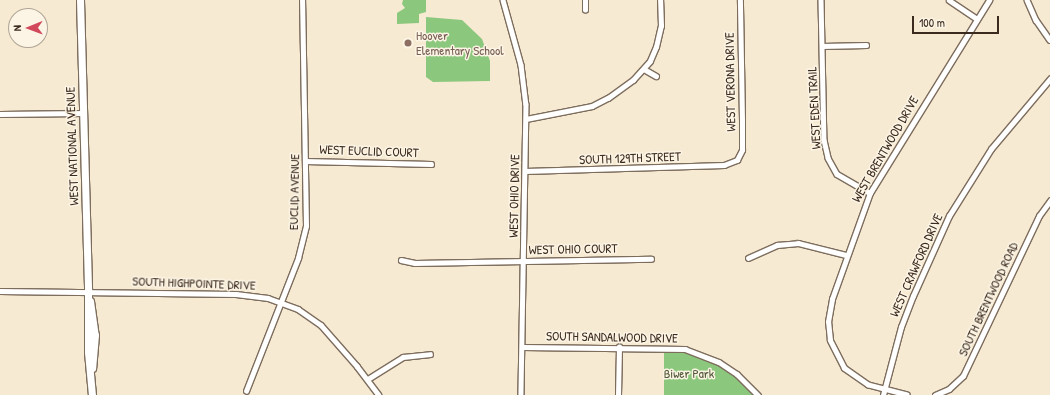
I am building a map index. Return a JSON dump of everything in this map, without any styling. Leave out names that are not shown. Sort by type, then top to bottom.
[{"type":"main road","name":"WEST NATIONAL AVENUE","points":[[80,0],[88,291],[95,335],[91,376],[92,395]]},
{"type":"street","name":"EUCLID AVENUE","points":[[246,392],[281,302],[304,236],[305,161],[302,0]]},
{"type":"street","name":"WEST OHIO DRIVE","points":[[503,0],[522,65],[526,119],[521,395]]},
{"type":"street","points":[[585,0],[585,10]]},
{"type":"street","points":[[526,119],[564,113],[601,102],[633,80],[644,69],[653,56],[660,36],[660,0]]},
{"type":"street","name":"WEST VERONA DRIVE","points":[[735,162],[742,150],[740,0]]},
{"type":"street","name":"WEST EDEN TRAIL","points":[[821,0],[824,140],[828,158],[837,174],[870,193]]},
{"type":"street","points":[[949,0],[976,18]]},
{"type":"street","name":"WEST BRENTWOOD DRIVE","points":[[884,389],[868,385],[850,373],[838,360],[830,340],[828,322],[832,299],[846,255],[870,193],[976,18],[989,0]]},
{"type":"street","points":[[1027,0],[1036,20],[1050,40]]},
{"type":"street","points":[[822,46],[866,45]]},
{"type":"street","points":[[644,69],[656,76]]},
{"type":"street","name":"WEST CRAWFORD DRIVE","points":[[883,395],[913,296],[949,216],[991,149],[1050,79]]},
{"type":"street","points":[[0,114],[83,114]]},
{"type":"street","name":"WEST EUCLID COURT","points":[[305,161],[431,164]]},
{"type":"street","name":"SOUTH 129TH STREET","points":[[525,171],[724,165],[735,162]]},
{"type":"street","name":"SOUTH BRENTWOOD ROAD","points":[[935,395],[957,383],[966,371],[1039,216],[1050,201]]},
{"type":"street","points":[[748,258],[777,245],[798,243],[846,255]]},
{"type":"street","name":"WEST OHIO COURT","points":[[401,260],[415,263],[651,259]]},
{"type":"street","name":"SOUTH HIGHPOINTE DRIVE","points":[[0,291],[88,291],[236,294],[260,296],[298,309],[321,325],[368,379],[379,395]]},
{"type":"street","name":"SOUTH SANDALWOOD DRIVE","points":[[523,347],[672,348],[700,353],[728,368],[758,395]]},
{"type":"street","points":[[618,395],[619,347]]},
{"type":"street","points":[[368,379],[398,359],[430,354]]},
{"type":"street","points":[[884,389],[907,395]]},
{"type":"green space","points":[[403,0],[426,0],[426,12],[419,14],[419,23],[397,24],[397,13],[405,8],[402,4]]},
{"type":"green space","points":[[426,17],[462,20],[482,39],[490,61],[490,81],[433,82],[426,77]]},
{"type":"green space","name":"Biwer Park","points":[[664,348],[685,349],[719,362],[759,395],[664,395]]},
{"type":"place","name":"Hoover Elementary School","points":[[408,43]]}]
